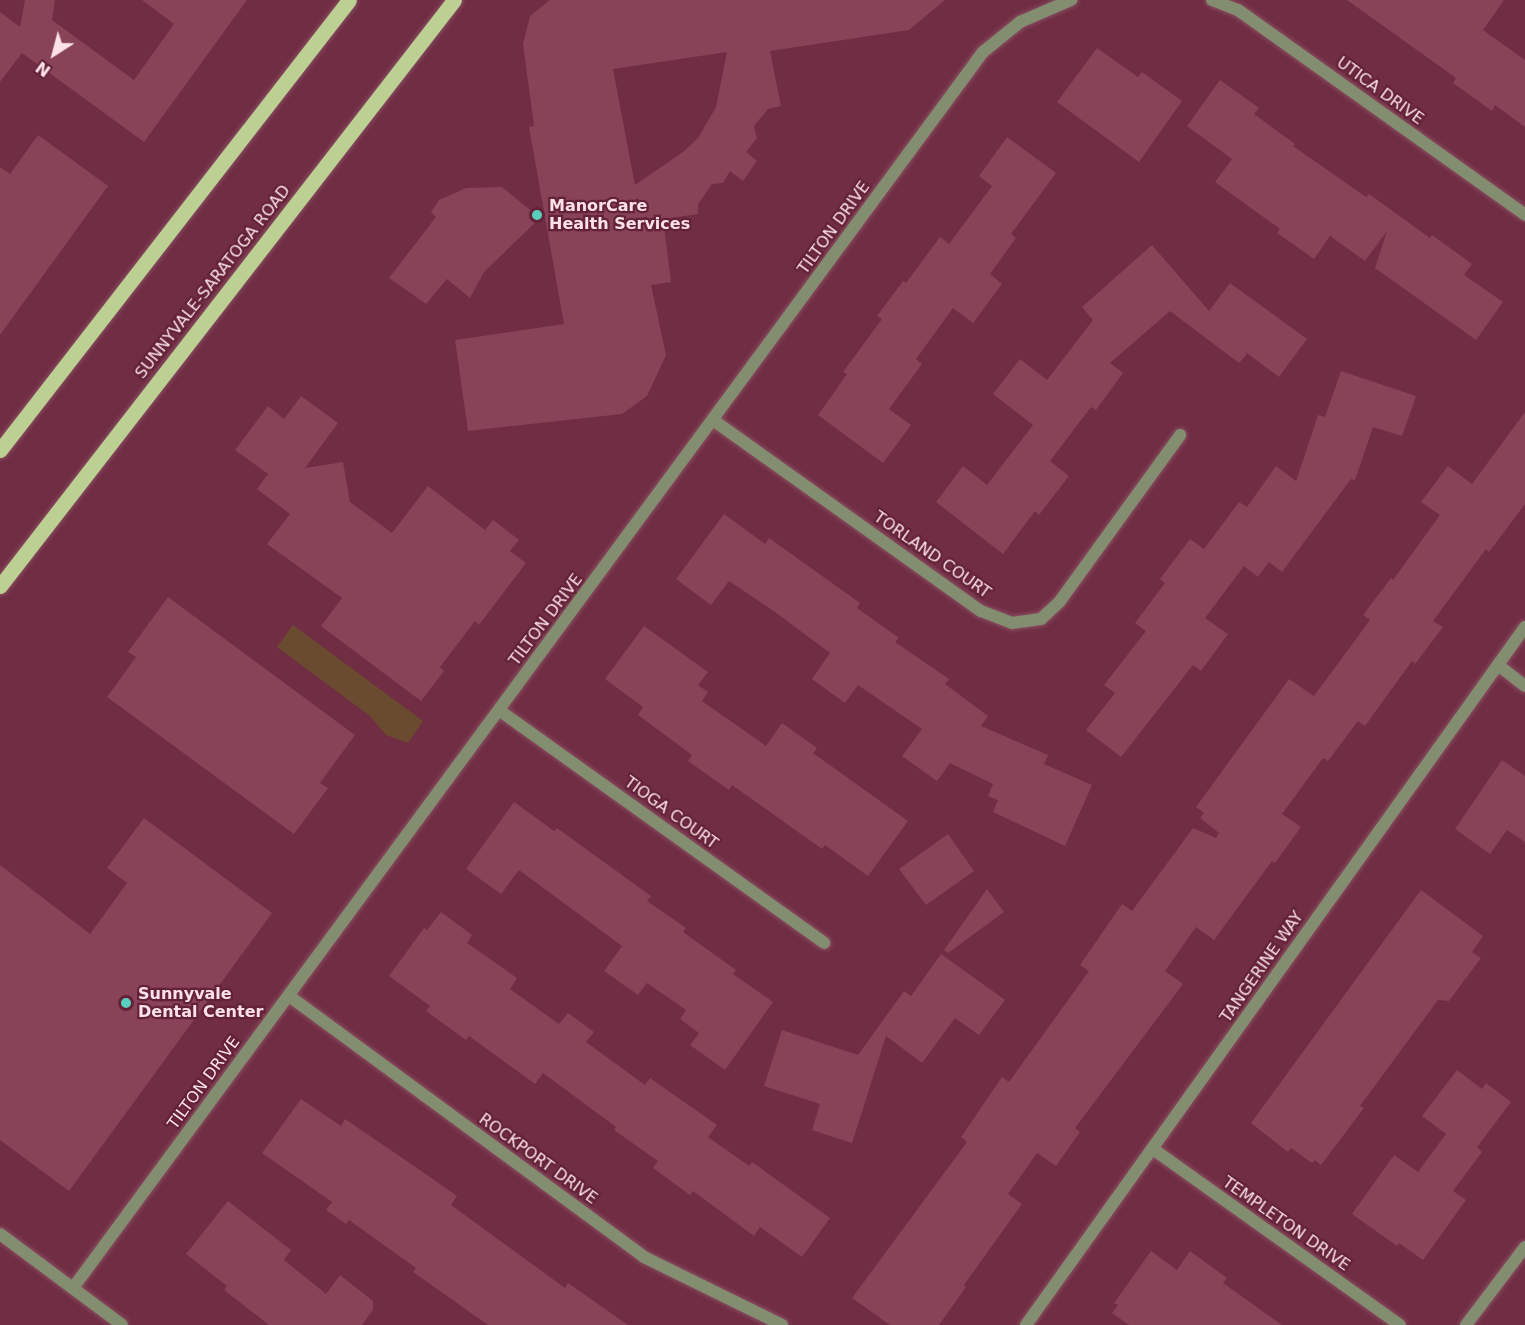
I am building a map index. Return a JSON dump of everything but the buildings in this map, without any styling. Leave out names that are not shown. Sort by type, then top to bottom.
[{"type":"main road","points":[[0,450],[349,0]]},
{"type":"main road","name":"SUNNYVALE-SARATOGA ROAD","points":[[0,586],[454,0]]},
{"type":"street","name":"TILTON DRIVE","points":[[73,1288],[983,52],[1020,22],[1071,0]]},
{"type":"street","name":"UTICA DRIVE","points":[[1212,0],[1238,10],[1525,215]]},
{"type":"street","name":"TORLAND COURT","points":[[713,420],[981,611],[1012,623],[1041,619],[1060,601],[1179,435]]},
{"type":"street","name":"TANGERINE WAY","points":[[1026,1325],[1525,627]]},
{"type":"street","points":[[1498,665],[1525,686]]},
{"type":"street","name":"TIOGA COURT","points":[[499,710],[824,943]]},
{"type":"street","name":"ROCKPORT DRIVE","points":[[289,996],[644,1257],[782,1325]]},
{"type":"street","name":"TEMPLETON DRIVE","points":[[1153,1149],[1400,1325]]},
{"type":"street","points":[[0,1234],[122,1325]]},
{"type":"street","points":[[1466,1325],[1525,1247]]},
{"type":"shaded area","points":[[293,625],[423,721],[408,743],[386,735],[370,716],[277,647]]},
{"type":"place","name":"ManorCare Health Services","points":[[537,215]]},
{"type":"place","name":"Sunnyvale Dental Center","points":[[126,1003]]}]
